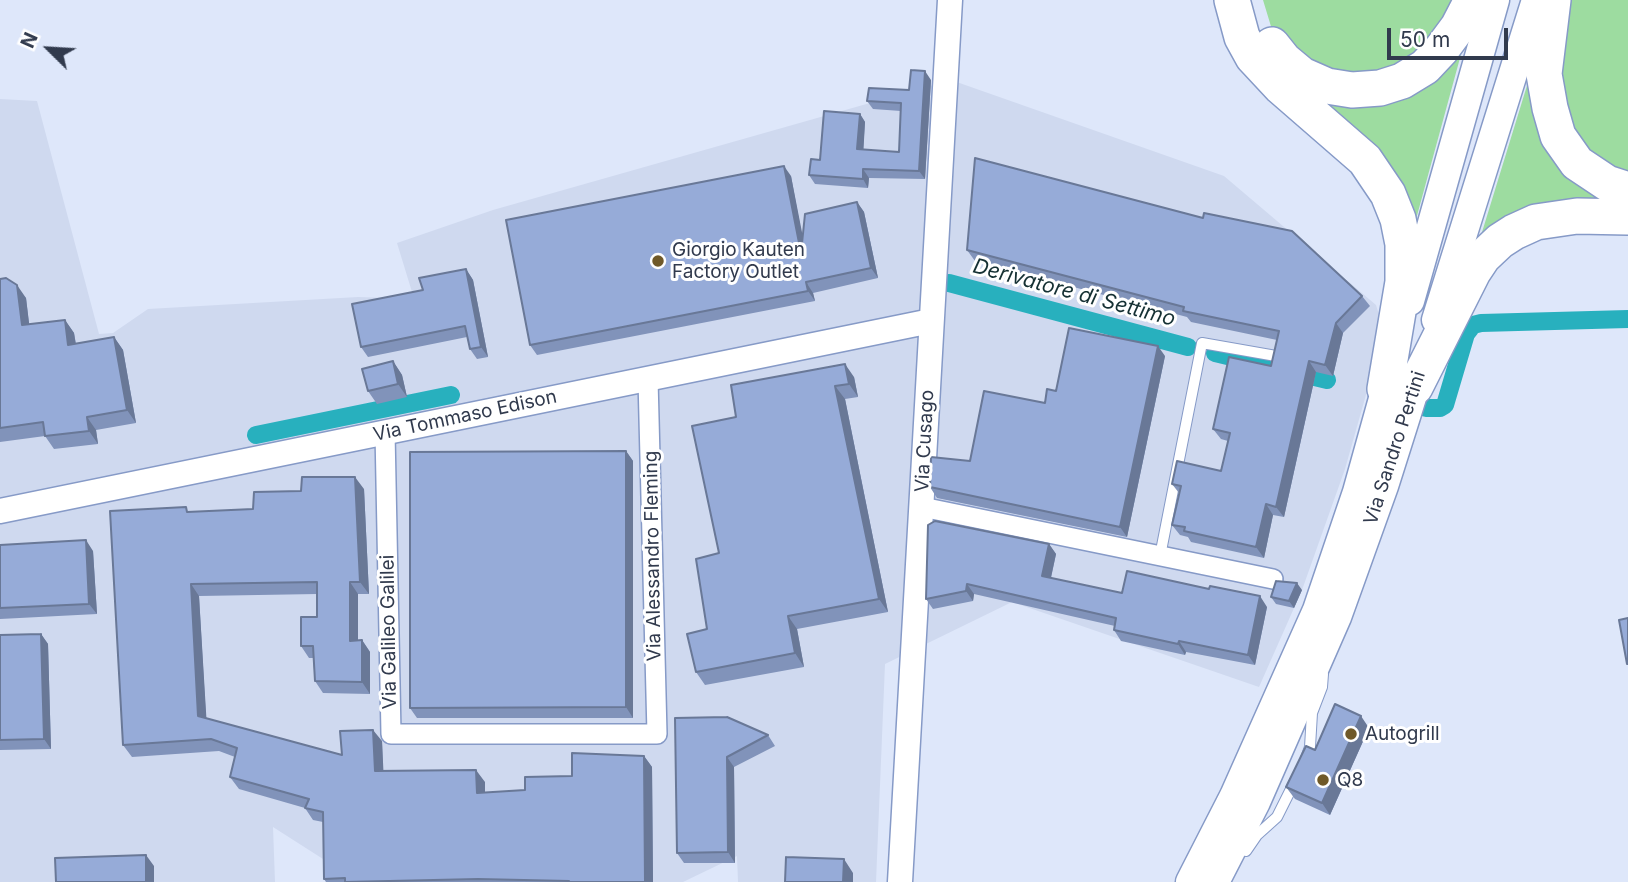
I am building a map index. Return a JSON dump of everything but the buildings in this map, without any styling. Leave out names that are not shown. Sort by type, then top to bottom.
[{"type":"highway","points":[[1232,0],[1242,37],[1253,57],[1281,87],[1365,160],[1388,194],[1398,219],[1403,244],[1400,388]]},
{"type":"highway","points":[[1256,0],[1268,39],[1283,60],[1302,75],[1327,86],[1352,90],[1391,85],[1425,67],[1458,27],[1472,0]]},
{"type":"highway","points":[[1553,0],[1544,74],[1558,136],[1577,163],[1607,183],[1628,190]]},
{"type":"highway","points":[[1400,388],[1483,257],[1500,241],[1536,222],[1577,216],[1628,217]]},
{"type":"main road","name":"Via Sandro Pertini","points":[[1228,873],[1256,802],[1327,641],[1384,486],[1400,388],[1495,0]]},
{"type":"main road","name":"Via Sandro Pertini","points":[[1190,882],[1234,796],[1317,610],[1357,492],[1400,388],[1536,0]]},
{"type":"street","name":"Via Cusago","points":[[900,882],[950,0]]},
{"type":"street","name":"Via Tommaso Edison","points":[[0,511],[931,321]]},
{"type":"street","name":"Via Alessandro Fleming","points":[[648,379],[657,734]]},
{"type":"street","name":"Via Galileo Galilei","points":[[385,432],[391,734],[657,734]]},
{"type":"street","points":[[922,507],[1273,579]]},
{"type":"lane","points":[[1160,556],[1202,342],[1276,356]]},
{"type":"shaded area","points":[[951,80],[1224,176],[1376,305],[1384,331],[1345,469],[1302,590],[1259,687],[1012,602],[885,664],[876,882],[738,882],[737,856],[683,882],[359,882],[273,827],[275,882],[0,882],[0,99],[37,101],[99,334],[113,333],[148,309],[358,297],[390,298],[412,292],[397,243],[493,210]]},
{"type":"green space","points":[[1263,0],[1458,0],[1404,73],[1325,78],[1273,33]]},
{"type":"green space","points":[[1561,0],[1628,0],[1628,182],[1575,147],[1552,42]]},
{"type":"green space","points":[[1466,36],[1409,245],[1404,219],[1263,58],[1261,43],[1337,98]]},
{"type":"green space","points":[[1533,66],[1538,100],[1628,199],[1479,242]]},
{"type":"waterway","name":"Derivatore di Settimo","points":[[949,283],[1188,347]]},
{"type":"waterway","name":"Derivatore di Settimo","points":[[1426,408],[1440,408],[1445,405],[1466,334],[1473,325],[1628,319]]},
{"type":"waterway","name":"Derivatore di Settimo","points":[[1215,353],[1327,380]]},
{"type":"waterway","name":"Derivatore di Settimo","points":[[256,435],[451,395]]},
{"type":"place","name":"Giorgio Kauten Factory Outlet","points":[[658,261]]},
{"type":"place","name":"Autogrill","points":[[1351,734]]},
{"type":"place","name":"Q8","points":[[1323,780]]}]
